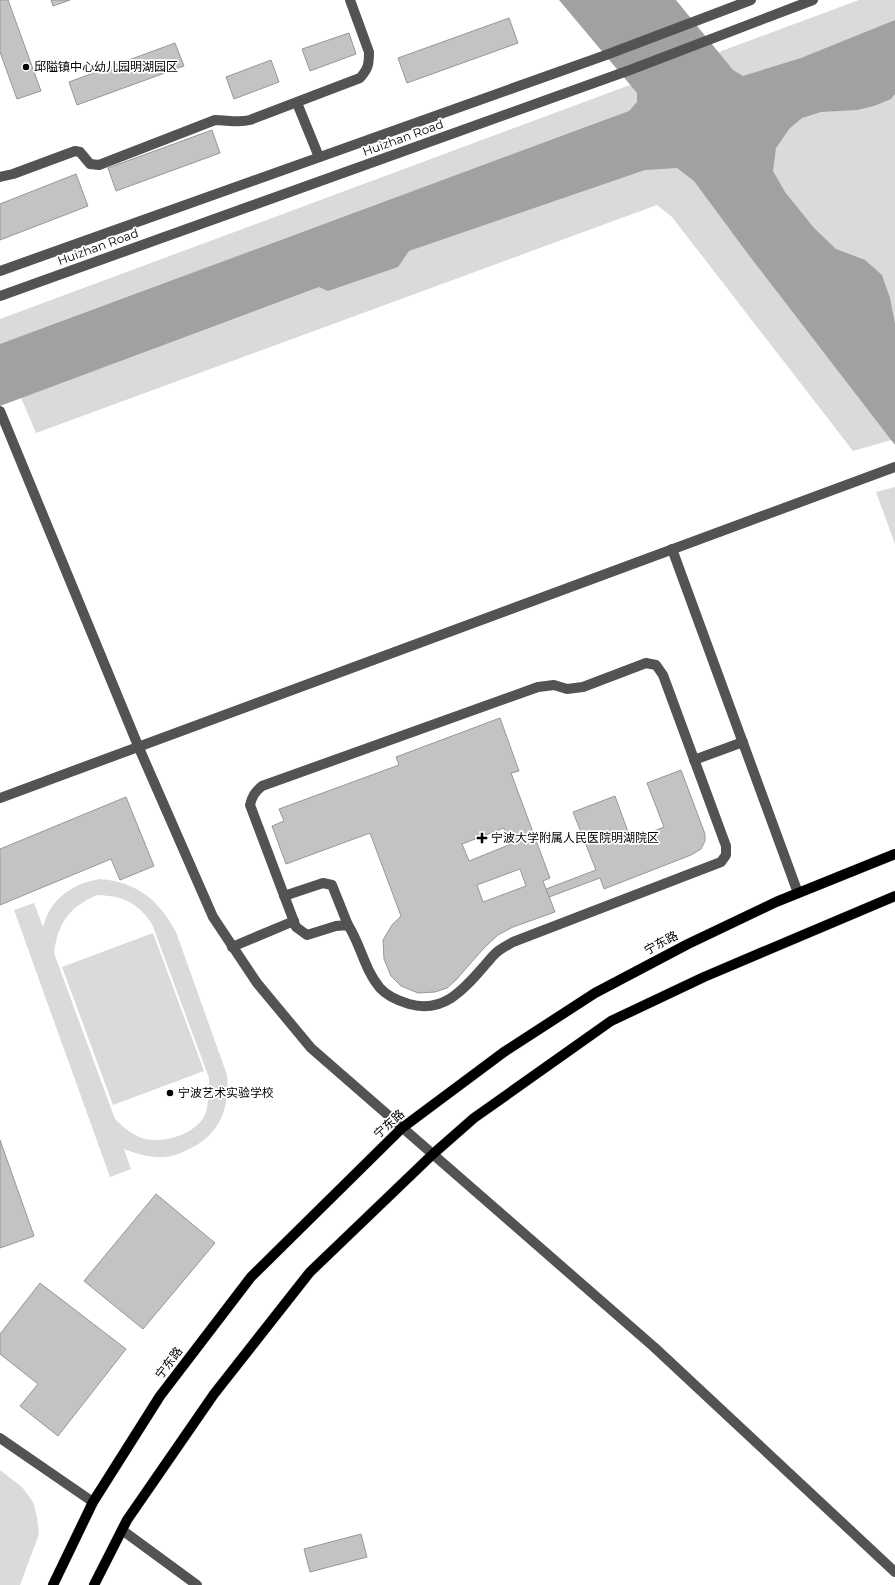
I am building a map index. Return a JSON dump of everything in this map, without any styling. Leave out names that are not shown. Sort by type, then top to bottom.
[{"type":"main road","name":"宁东路","points":[[53,1585],[93,1502],[160,1396],[251,1277],[402,1128],[504,1052],[595,993],[688,944],[798,893],[895,854]]},
{"type":"main road","points":[[94,1585],[127,1520],[214,1394],[310,1272],[432,1154],[474,1118],[611,1021],[704,977],[895,896]]},
{"type":"street","points":[[0,177],[13,174],[74,151],[80,152],[90,164],[99,165],[215,120],[240,122],[261,117],[360,78],[367,70],[369,52],[350,0]]},
{"type":"street","name":"Huizhan Road","points":[[0,271],[606,55],[751,0]]},
{"type":"street","name":"Huizhan Road","points":[[0,296],[630,70],[813,0]]},
{"type":"street","points":[[297,103],[319,158]]},
{"type":"street","points":[[0,411],[139,748],[213,918],[257,982],[311,1048],[654,1346],[895,1572]]},
{"type":"street","points":[[0,798],[139,748],[895,467]]},
{"type":"street","points":[[672,549],[798,893]]},
{"type":"street","points":[[284,896],[323,882],[332,885],[348,925],[354,934],[365,965],[380,988],[397,1000],[418,1006],[432,1006],[448,1001],[468,985],[497,952],[513,942],[721,862],[726,855],[726,846],[663,675],[656,665],[646,664],[583,687],[567,689],[554,685],[538,687],[262,786],[256,791],[252,797],[250,805],[284,896],[296,927],[307,935],[336,926],[348,925]]},
{"type":"street","points":[[694,760],[743,742]]},
{"type":"street","points":[[232,947],[294,921]]},
{"type":"street","points":[[0,1438],[93,1502]]},
{"type":"street","points":[[122,1530],[197,1585]]},
{"type":"shaded area","points":[[559,0],[676,0],[733,70],[743,76],[801,58],[895,20],[895,94],[891,99],[874,106],[857,110],[821,112],[802,118],[790,128],[776,148],[773,171],[785,192],[814,228],[836,249],[865,260],[882,275],[890,298],[895,324],[895,445],[748,254],[694,181],[677,168],[645,170],[409,251],[398,267],[328,291],[319,287],[0,406],[0,344],[629,111],[637,102],[637,93]]},
{"type":"shaded area","points":[[859,0],[895,0],[895,439],[853,451],[672,217],[657,205],[36,433],[0,348],[0,319]]},
{"type":"shaded area","points":[[895,487],[895,544],[876,492]]},
{"type":"shaded area","points":[[100,879],[125,884],[146,895],[162,911],[176,932],[227,1075],[227,1099],[224,1110],[215,1129],[207,1137],[187,1150],[169,1157],[149,1156],[124,1149],[131,1169],[110,1177],[14,910],[34,903],[43,927],[51,908],[64,894],[81,884]],"holes":[[[97,895],[122,899],[135,905],[152,924],[209,1078],[208,1104],[202,1120],[188,1132],[169,1139],[150,1140],[142,1138],[127,1130],[115,1119],[54,953],[58,933],[66,917],[87,900]]]},
{"type":"shaded area","points":[[153,933],[204,1071],[113,1105],[62,967]]},
{"type":"shaded area","points":[[0,1470],[22,1487],[33,1502],[37,1517],[39,1534],[20,1585],[0,1585]]},
{"type":"building","points":[[0,0],[8,0],[41,91],[17,99],[0,52]]},
{"type":"building","points":[[51,0],[70,0],[53,6]]},
{"type":"building","points":[[509,18],[518,43],[407,83],[398,58]]},
{"type":"building","points":[[349,33],[356,54],[310,71],[302,49]]},
{"type":"building","points":[[175,43],[184,66],[77,105],[69,82]]},
{"type":"building","points":[[271,60],[279,82],[234,99],[226,77]]},
{"type":"building","points":[[212,130],[220,153],[116,191],[108,168]]},
{"type":"building","points":[[76,174],[88,206],[0,240],[0,204]]},
{"type":"building","points":[[500,718],[519,771],[511,773],[550,878],[543,881],[555,912],[513,927],[498,935],[484,948],[455,981],[447,988],[435,992],[418,993],[401,986],[391,976],[384,959],[383,940],[392,925],[401,916],[370,833],[286,864],[272,826],[284,821],[279,809],[399,765],[396,757]],"holes":[[[504,828],[511,844],[469,861],[462,844]],[[520,869],[526,886],[483,902],[477,885]]]},
{"type":"building","points":[[681,770],[705,834],[705,841],[701,849],[691,855],[604,889],[600,878],[549,897],[546,889],[596,870],[573,812],[615,796],[631,840],[664,827],[647,783]]},
{"type":"building","points":[[126,797],[154,866],[120,880],[111,859],[0,905],[0,849]]},
{"type":"building","points":[[0,1140],[34,1236],[0,1248]]},
{"type":"building","points":[[156,1194],[215,1243],[143,1329],[84,1281]]},
{"type":"building","points":[[40,1283],[126,1349],[58,1436],[20,1406],[38,1384],[0,1354],[0,1334]]},
{"type":"building","points":[[361,1534],[367,1557],[310,1572],[304,1549]]},
{"type":"place","name":"邱隘镇中心幼儿园明湖园区","points":[[26,67]]},
{"type":"place","name":"宁波大学附属人民医院明湖院区","points":[[482,838]]},
{"type":"place","name":"宁波艺术实验学校","points":[[170,1093]]}]
